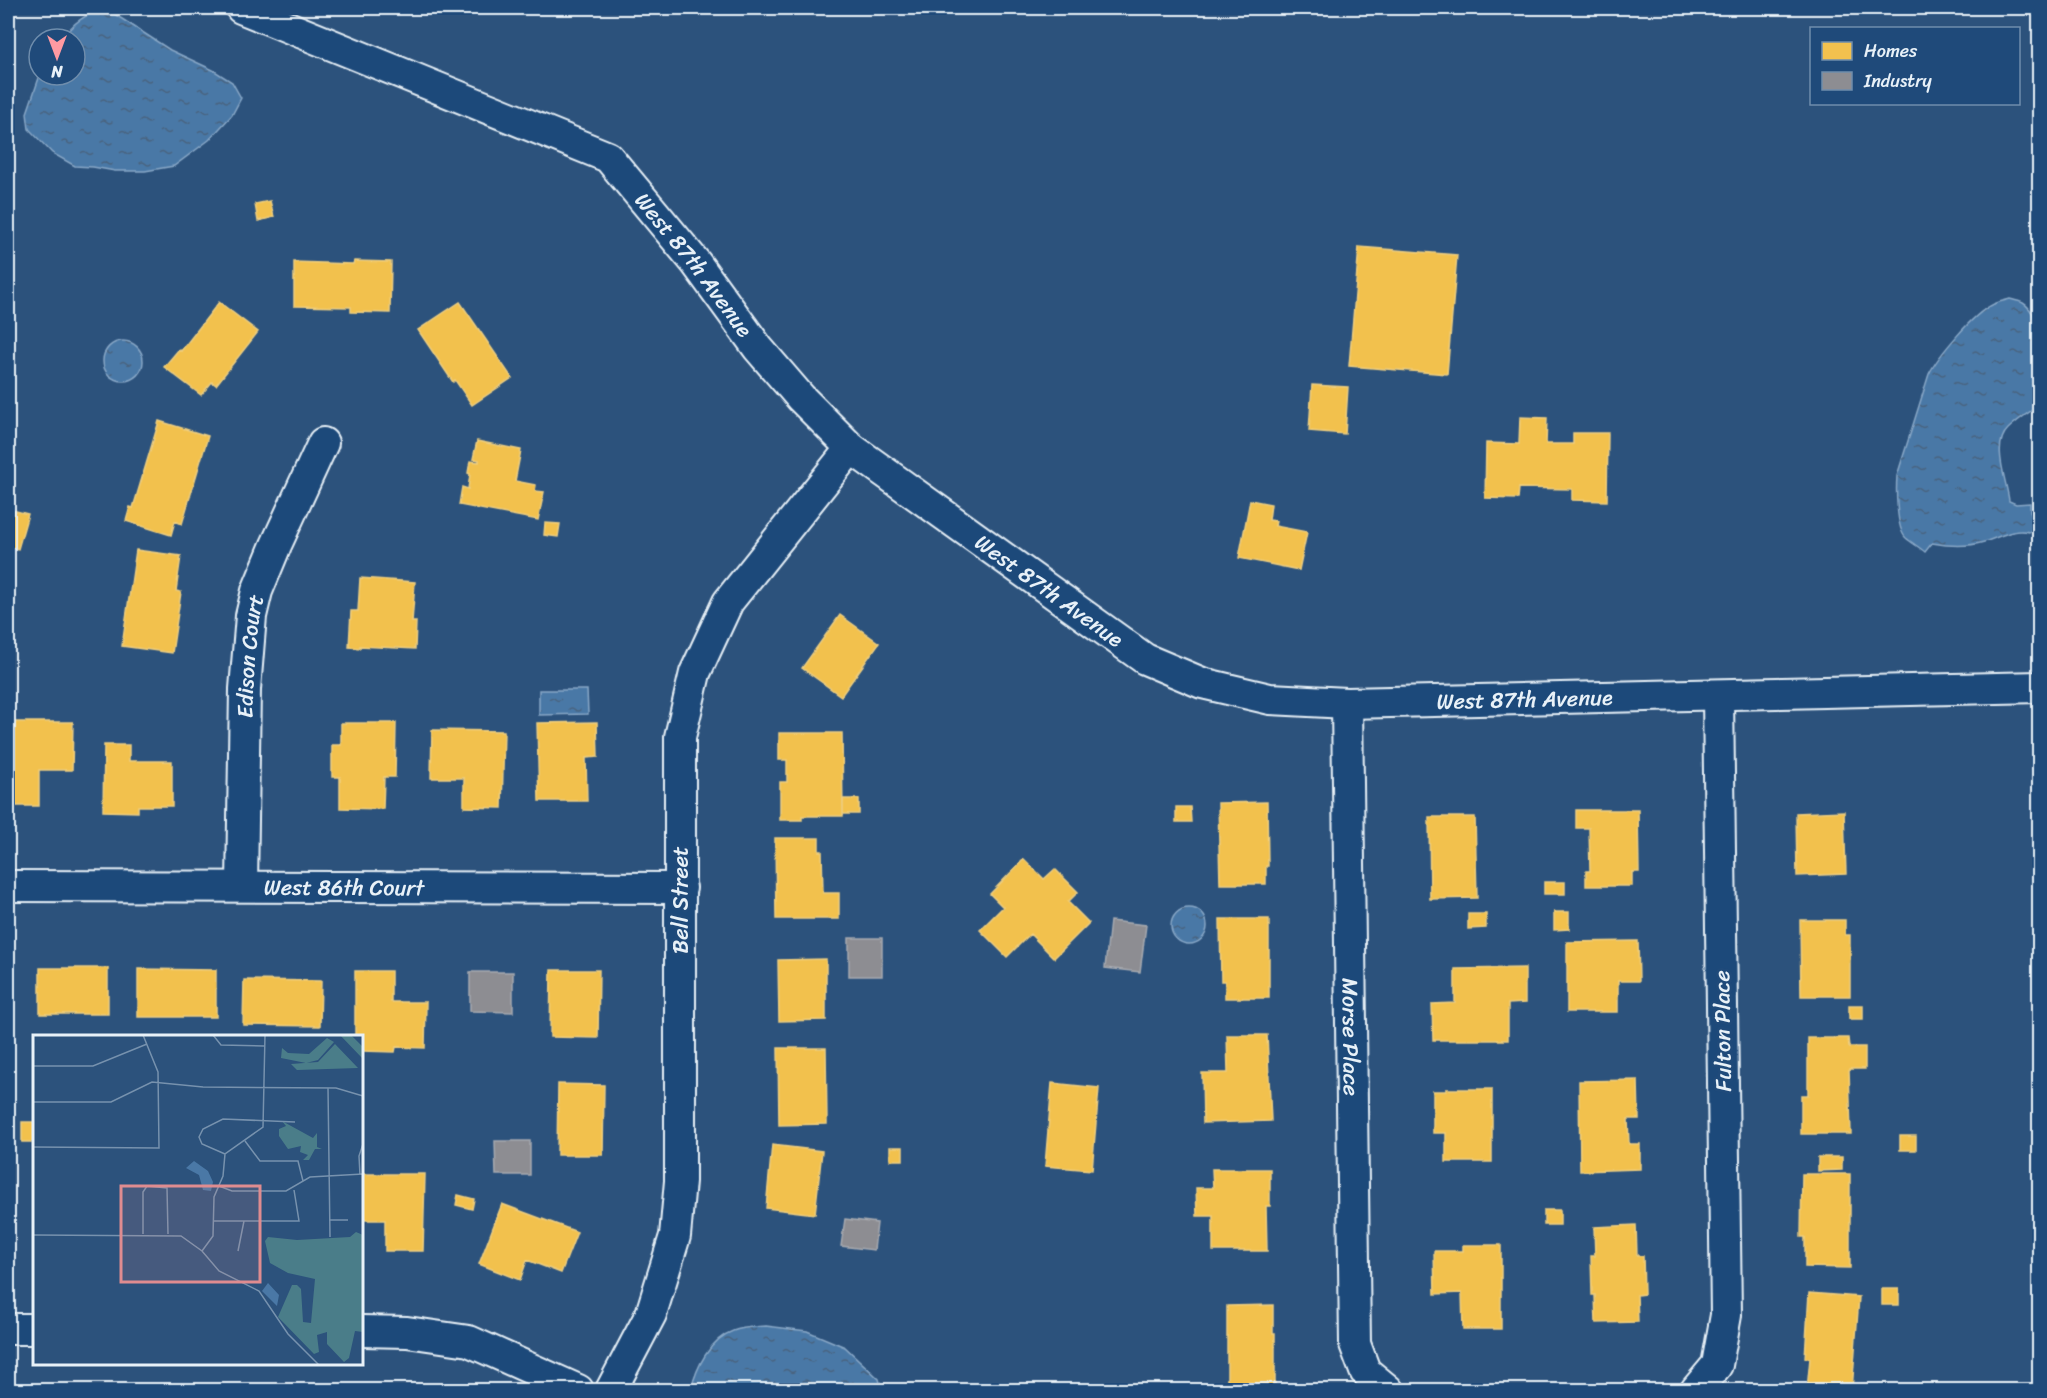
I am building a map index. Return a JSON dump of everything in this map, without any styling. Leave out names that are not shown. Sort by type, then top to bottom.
[{"type":"street","name":"West 87th Avenue","points":[[241,8],[608,158],[696,263],[758,348],[801,398],[851,448],[1145,659],[1202,683],[1270,699],[1347,703],[2040,687]]},
{"type":"street","name":"Edison Court","points":[[243,886],[244,689],[251,616],[257,591],[276,545],[323,443]]},
{"type":"street","name":"Bell Street","points":[[611,1390],[651,1314],[675,1236],[680,1181],[680,737],[695,673],[728,602],[851,448]]},
{"type":"street","name":"Fulton Place","points":[[1696,1390],[1717,1365],[1726,1315],[1718,696]]},
{"type":"street","name":"Morse Place","points":[[1347,703],[1355,1344],[1365,1371],[1388,1390]]},
{"type":"street","name":"West 86th Court","points":[[8,886],[681,888]]},
{"type":"street","points":[[8,1329],[33,1329]]},
{"type":"street","points":[[363,1331],[407,1332],[469,1341],[578,1390]]},
{"type":"water","points":[[105,8],[170,50],[213,70],[232,82],[241,98],[232,115],[209,140],[174,166],[145,171],[115,171],[75,166],[52,153],[29,129],[27,113],[36,87],[87,87],[87,27],[72,27],[92,13]]},
{"type":"water","points":[[2010,299],[2023,303],[2031,310],[2036,321],[2040,348],[2039,401],[2038,406],[2008,429],[2003,436],[2001,464],[2009,501],[2016,504],[2030,503],[2031,513],[2038,520],[2038,526],[2029,532],[2012,532],[1972,545],[1932,543],[1925,552],[1906,538],[1900,526],[1897,509],[1897,476],[1929,374],[1948,347],[1975,317],[1994,304]]},
{"type":"water","points":[[123,341],[131,342],[137,347],[142,353],[142,369],[137,375],[131,380],[123,381],[115,380],[109,375],[104,369],[103,361],[104,353],[109,347],[115,342]]},
{"type":"water","points":[[539,690],[587,690],[588,714],[539,715]]},
{"type":"water","points":[[1189,908],[1201,914],[1207,926],[1201,938],[1189,944],[1177,938],[1171,926],[1177,914]]},
{"type":"water","points":[[766,1326],[807,1331],[845,1347],[879,1379],[882,1390],[691,1390],[700,1364],[717,1340],[737,1330]]},
{"type":"building: Homes","points":[[270,201],[274,217],[258,221],[255,204]]},
{"type":"building: Homes","points":[[1359,247],[1457,255],[1447,374],[1349,366]]},
{"type":"building: Homes","points":[[354,261],[391,262],[390,313],[351,312],[351,307],[294,306],[294,262],[353,264]]},
{"type":"building: Homes","points":[[219,302],[258,332],[216,385],[212,382],[201,395],[164,367],[179,349],[181,351]]},
{"type":"building: Homes","points":[[460,302],[512,378],[472,405],[455,380],[453,382],[418,330]]},
{"type":"building: Homes","points":[[1312,385],[1348,387],[1345,434],[1309,431]]},
{"type":"building: Homes","points":[[1520,417],[1547,418],[1546,444],[1573,444],[1573,433],[1608,433],[1607,501],[1572,500],[1572,489],[1519,488],[1518,499],[1485,498],[1486,443],[1519,444]]},
{"type":"building: Homes","points":[[159,421],[208,436],[182,524],[175,521],[171,535],[126,521],[130,507],[133,508]]},
{"type":"building: Homes","points":[[477,441],[521,450],[515,481],[536,485],[535,491],[544,492],[538,520],[459,505],[462,487],[468,489],[470,461],[479,462],[473,459]]},
{"type":"building: Homes","points":[[1250,500],[1271,504],[1269,520],[1276,521],[1275,526],[1307,532],[1299,570],[1239,558]]},
{"type":"building: Homes","points":[[8,509],[28,514],[18,549],[8,547]]},
{"type":"building: Homes","points":[[545,523],[560,524],[558,537],[544,535]]},
{"type":"building: Homes","points":[[136,550],[181,556],[176,591],[181,592],[172,653],[122,646]]},
{"type":"building: Homes","points":[[360,578],[415,582],[412,622],[416,622],[415,649],[349,647],[351,611],[358,611]]},
{"type":"building: Homes","points":[[840,615],[879,643],[841,696],[802,668]]},
{"type":"building: Homes","points":[[8,722],[73,722],[72,770],[39,770],[39,806],[8,806]]},
{"type":"building: Homes","points":[[597,722],[598,757],[586,758],[587,801],[539,801],[537,723]]},
{"type":"building: Homes","points":[[341,723],[396,723],[395,777],[384,777],[383,809],[340,808],[340,777],[332,777],[332,745],[341,745]]},
{"type":"building: Homes","points":[[432,730],[504,731],[502,808],[464,807],[464,778],[431,778]]},
{"type":"building: Homes","points":[[779,733],[842,733],[843,816],[802,816],[802,820],[780,820],[780,782],[787,782],[787,760],[779,760]]},
{"type":"building: Homes","points":[[104,745],[129,745],[129,761],[172,761],[172,806],[138,806],[138,812],[103,811]]},
{"type":"building: Homes","points":[[843,799],[859,799],[859,814],[843,814]]},
{"type":"building: Homes","points":[[1267,802],[1266,884],[1220,884],[1218,803]]},
{"type":"building: Homes","points":[[1176,807],[1190,807],[1191,822],[1176,822]]},
{"type":"building: Homes","points":[[1576,810],[1638,810],[1639,872],[1632,872],[1632,886],[1586,886],[1586,871],[1590,871],[1589,828],[1576,828]]},
{"type":"building: Homes","points":[[1844,811],[1846,874],[1797,876],[1796,813]]},
{"type":"building: Homes","points":[[1429,817],[1475,817],[1477,898],[1430,899]]},
{"type":"building: Homes","points":[[775,838],[819,838],[819,851],[822,851],[823,893],[839,893],[839,919],[776,919]]},
{"type":"building: Homes","points":[[1024,859],[1044,879],[1055,869],[1078,892],[1068,902],[1089,923],[1054,958],[1030,934],[1007,957],[980,930],[1003,907],[990,894]]},
{"type":"building: Homes","points":[[1544,882],[1565,882],[1565,894],[1544,894]]},
{"type":"building: Homes","points":[[1554,912],[1569,912],[1569,929],[1554,930]]},
{"type":"building: Homes","points":[[1468,914],[1486,914],[1486,928],[1468,929]]},
{"type":"building: Homes","points":[[1220,919],[1269,919],[1269,998],[1225,998],[1225,981],[1221,981]]},
{"type":"building: Homes","points":[[1800,920],[1845,920],[1845,935],[1850,935],[1850,996],[1801,996]]},
{"type":"building: Homes","points":[[1638,941],[1639,981],[1618,981],[1618,1012],[1567,1012],[1567,942]]},
{"type":"building: Homes","points":[[826,959],[826,1020],[779,1021],[778,960]]},
{"type":"building: Homes","points":[[40,968],[108,968],[108,1014],[40,1014]]},
{"type":"building: Homes","points":[[1525,968],[1525,1003],[1508,1004],[1508,1040],[1433,1040],[1432,1004],[1455,1003],[1455,969]]},
{"type":"building: Homes","points":[[138,969],[216,970],[216,1017],[138,1017]]},
{"type":"building: Homes","points":[[551,970],[599,970],[598,1038],[550,1037]]},
{"type":"building: Homes","points":[[355,971],[391,971],[391,1002],[426,1002],[425,1048],[396,1047],[395,1052],[363,1051],[363,1035],[355,1035]]},
{"type":"building: Homes","points":[[244,980],[321,981],[320,1026],[243,1025]]},
{"type":"building: Homes","points":[[8,1005],[10,1005],[10,1049],[8,1049]]},
{"type":"building: Homes","points":[[1849,1005],[1863,1005],[1863,1019],[1849,1019]]},
{"type":"building: Homes","points":[[1227,1035],[1267,1035],[1271,1121],[1203,1123],[1202,1073],[1228,1073]]},
{"type":"building: Homes","points":[[1808,1038],[1848,1038],[1849,1047],[1865,1047],[1865,1069],[1849,1069],[1851,1134],[1801,1134],[1801,1095],[1808,1095]]},
{"type":"building: Homes","points":[[778,1048],[826,1048],[827,1124],[779,1125]]},
{"type":"building: Homes","points":[[1638,1080],[1639,1119],[1628,1119],[1629,1144],[1640,1144],[1640,1169],[1580,1171],[1579,1081]]},
{"type":"building: Homes","points":[[1052,1083],[1099,1088],[1092,1170],[1045,1166]]},
{"type":"building: Homes","points":[[558,1084],[604,1085],[603,1155],[557,1155]]},
{"type":"building: Homes","points":[[1446,1089],[1492,1089],[1492,1162],[1446,1162],[1446,1133],[1433,1133],[1433,1091],[1446,1091]]},
{"type":"building: Homes","points":[[22,1122],[33,1122],[33,1142],[22,1142]]},
{"type":"building: Homes","points":[[1900,1136],[1916,1136],[1916,1150],[1900,1150]]},
{"type":"building: Homes","points":[[772,1145],[822,1151],[815,1214],[766,1208]]},
{"type":"building: Homes","points":[[890,1147],[903,1147],[903,1160],[890,1160]]},
{"type":"building: Homes","points":[[1818,1157],[1842,1157],[1842,1170],[1818,1171]]},
{"type":"building: Homes","points":[[1212,1169],[1270,1169],[1270,1206],[1266,1206],[1267,1251],[1213,1251],[1213,1216],[1197,1216],[1196,1188],[1213,1188]]},
{"type":"building: Homes","points":[[363,1174],[425,1174],[423,1251],[385,1251],[385,1220],[363,1220]]},
{"type":"building: Homes","points":[[1802,1174],[1850,1174],[1850,1268],[1805,1267],[1805,1237],[1801,1237]]},
{"type":"building: Homes","points":[[458,1195],[474,1199],[472,1209],[456,1205]]},
{"type":"building: Homes","points":[[502,1204],[577,1232],[561,1273],[527,1260],[520,1280],[479,1264]]},
{"type":"building: Homes","points":[[1544,1210],[1560,1210],[1560,1225],[1544,1225]]},
{"type":"building: Homes","points":[[1636,1225],[1637,1256],[1643,1256],[1644,1294],[1637,1295],[1638,1322],[1596,1323],[1595,1295],[1592,1295],[1591,1256],[1595,1256],[1594,1227]]},
{"type":"building: Homes","points":[[1463,1245],[1501,1245],[1501,1329],[1463,1329],[1462,1293],[1435,1294],[1434,1251],[1463,1251]]},
{"type":"building: Homes","points":[[1882,1289],[1899,1289],[1899,1305],[1882,1305]]},
{"type":"building: Homes","points":[[1809,1293],[1859,1297],[1852,1390],[1807,1390],[1810,1358],[1805,1358]]},
{"type":"building: Homes","points":[[1273,1305],[1275,1390],[1227,1390],[1227,1306]]},
{"type":"building: Industry","points":[[1110,921],[1146,925],[1140,972],[1105,968]]},
{"type":"building: Industry","points":[[849,938],[882,938],[882,976],[849,976]]},
{"type":"building: Industry","points":[[470,972],[513,972],[513,1012],[470,1011]]},
{"type":"building: Industry","points":[[495,1141],[530,1141],[530,1175],[496,1175]]},
{"type":"building: Industry","points":[[845,1219],[877,1223],[874,1250],[841,1246]]}]
